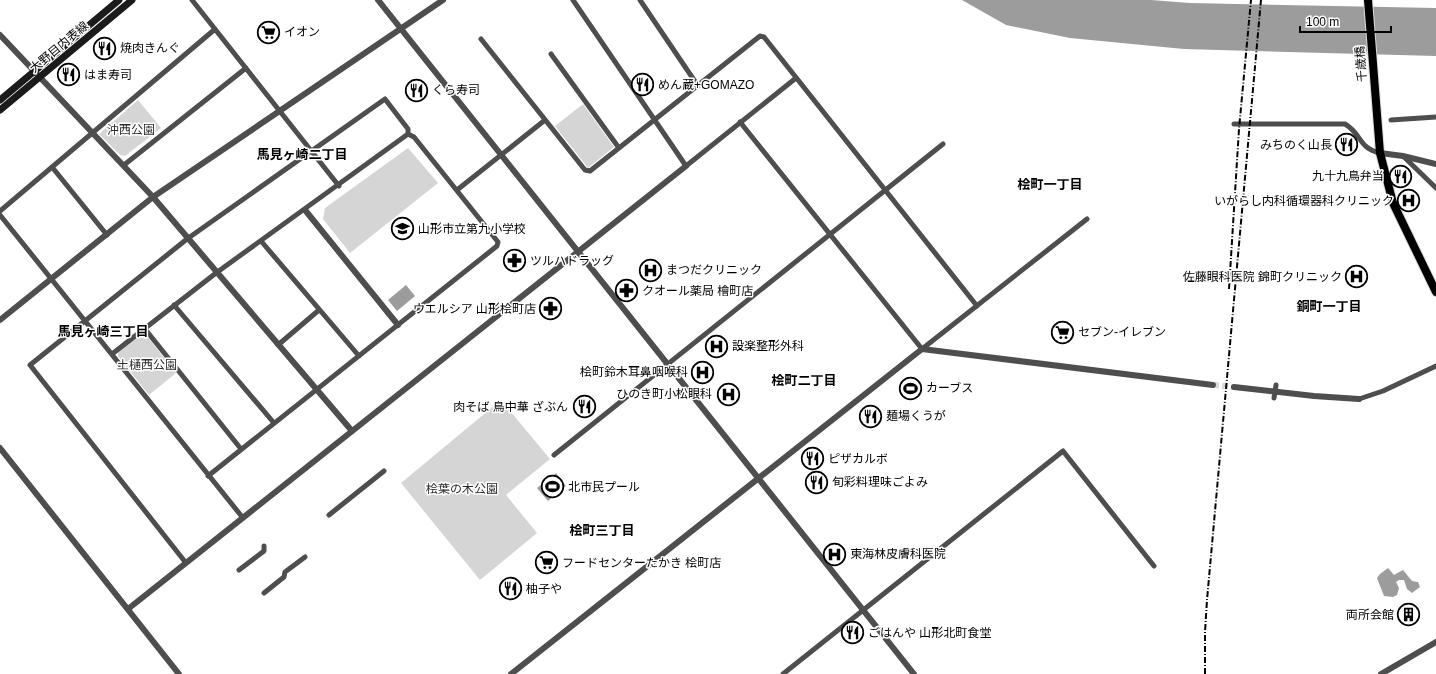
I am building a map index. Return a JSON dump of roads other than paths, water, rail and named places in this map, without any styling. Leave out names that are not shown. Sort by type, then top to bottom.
[{"type":"main road","name":"大野目内表線","points":[[0,100],[119,0]]},
{"type":"main road","name":"大野目内表線","points":[[0,110],[132,0]]},
{"type":"main road","name":"千歳橋","points":[[1368,0],[1380,154],[1393,203],[1436,292]]},
{"type":"street","points":[[192,0],[214,30],[246,68],[339,186]]},
{"type":"street","points":[[378,0],[759,477],[862,610],[914,674]]},
{"type":"street","points":[[0,320],[153,197],[443,0]]},
{"type":"street","points":[[573,0],[686,166]]},
{"type":"street","points":[[640,0],[698,86]]},
{"type":"street","points":[[0,211],[214,30]]},
{"type":"street","points":[[0,34],[34,72],[153,197],[187,239],[352,431]]},
{"type":"street","points":[[481,39],[586,170],[590,171],[760,36],[764,37],[977,306]]},
{"type":"street","points":[[551,54],[619,148]]},
{"type":"street","points":[[124,165],[246,68]]},
{"type":"street","points":[[128,609],[796,78]]},
{"type":"street","points":[[186,563],[30,365],[187,239],[385,99],[408,129],[408,134]]},
{"type":"street","points":[[1391,120],[1436,117]]},
{"type":"street","points":[[457,190],[545,120]]},
{"type":"street","points":[[740,122],[922,349],[1213,385]]},
{"type":"street","points":[[1234,124],[1345,124],[1357,134],[1363,146],[1372,151],[1380,154],[1403,156],[1436,164]]},
{"type":"street","points":[[112,354],[216,273],[339,186],[408,134]]},
{"type":"street","points":[[208,476],[497,246],[498,242],[457,190],[414,137],[408,134]]},
{"type":"street","points":[[554,455],[943,144]]},
{"type":"street","points":[[1403,156],[1436,188]]},
{"type":"street","points":[[52,167],[107,235]]},
{"type":"street","points":[[305,210],[398,325]]},
{"type":"street","points":[[0,215],[242,518]]},
{"type":"street","points":[[511,674],[1087,219]]},
{"type":"street","points":[[261,241],[358,356]]},
{"type":"street","points":[[174,305],[274,423]]},
{"type":"street","points":[[278,345],[319,310]]},
{"type":"street","points":[[145,329],[241,449]]},
{"type":"street","points":[[1234,386],[1314,396],[1359,399],[1382,391],[1436,366]]},
{"type":"street","points":[[1274,398],[1276,384]]},
{"type":"street","points":[[0,448],[179,674]]},
{"type":"street","points":[[783,674],[1063,451],[1154,566]]},
{"type":"street","points":[[329,515],[384,471]]},
{"type":"street","points":[[239,570],[264,551],[264,546]]},
{"type":"street","points":[[264,593],[284,577],[285,572],[304,557]]},
{"type":"street","points":[[1380,674],[1436,642]]},
{"type":"tunnel","points":[[1213,385],[1234,387]]},
{"type":"railway","points":[[1229,289],[1239,129],[1251,0]]},
{"type":"railway","points":[[1205,674],[1207,600],[1261,0]]},
{"type":"place","name":"イオン","points":[[269,32]]},
{"type":"place","name":"焼肉きんぐ","points":[[104,48]]},
{"type":"place","name":"はま寿司","points":[[69,75]]},
{"type":"place","name":"めん蔵+GOMAZO","points":[[643,85]]},
{"type":"place","name":"くら寿司","points":[[417,90]]},
{"type":"place","name":"みちのく山長","points":[[1347,145]]},
{"type":"place","name":"九十九鳥弁当","points":[[1400,176]]},
{"type":"place","name":"いがらし内科循環器科クリニック","points":[[1409,201]]},
{"type":"place","name":"山形市立第九小学校","points":[[403,229]]},
{"type":"place","name":"ツルハドラッグ","points":[[514,261]]},
{"type":"place","name":"まつだクリニック","points":[[651,270]]},
{"type":"place","name":"佐藤眼科医院 錦町クリニック","points":[[1357,277]]},
{"type":"place","name":"クオール薬局 檜町店","points":[[626,291]]},
{"type":"place","name":"ウエルシア 山形桧町店","points":[[551,309]]},
{"type":"place","name":"セブン-イレブン","points":[[1063,332]]},
{"type":"place","name":"設楽整形外科","points":[[717,346]]},
{"type":"place","name":"桧町鈴木耳鼻咽喉科","points":[[703,372]]},
{"type":"place","name":"カーブス","points":[[910,388]]},
{"type":"place","name":"ひのき町小松眼科","points":[[728,394]]},
{"type":"place","name":"肉そば 鳥中華 ざぶん","points":[[584,407]]},
{"type":"place","name":"麺場くうが","points":[[870,416]]},
{"type":"place","name":"ピザカルボ","points":[[812,459]]},
{"type":"place","name":"旬彩料理味ごよみ","points":[[817,482]]},
{"type":"place","name":"北市民プール","points":[[552,487]]},
{"type":"place","name":"東海林皮膚科医院","points":[[835,554]]},
{"type":"place","name":"フードセンターたかき 桧町店","points":[[547,563]]},
{"type":"place","name":"柚子や","points":[[510,589]]},
{"type":"place","name":"両所会館","points":[[1409,615]]},
{"type":"place","name":"ごはんや 山形北町食堂","points":[[853,633]]},
{"type":"district","name":"馬見ヶ崎二丁目","points":[[302,154]]},
{"type":"district","name":"桧町一丁目","points":[[1050,184]]},
{"type":"district","name":"銅町一丁目","points":[[1329,306]]},
{"type":"district","name":"馬見ヶ崎三丁目","points":[[103,331]]},
{"type":"district","name":"桧町二丁目","points":[[804,380]]},
{"type":"district","name":"桧町三丁目","points":[[602,530]]},
{"type":"park label","name":"沖西公園","points":[[131,130]]},
{"type":"park label","name":"土樋西公園","points":[[147,365]]},
{"type":"park label","name":"桧葉の木公園","points":[[462,489]]}]
